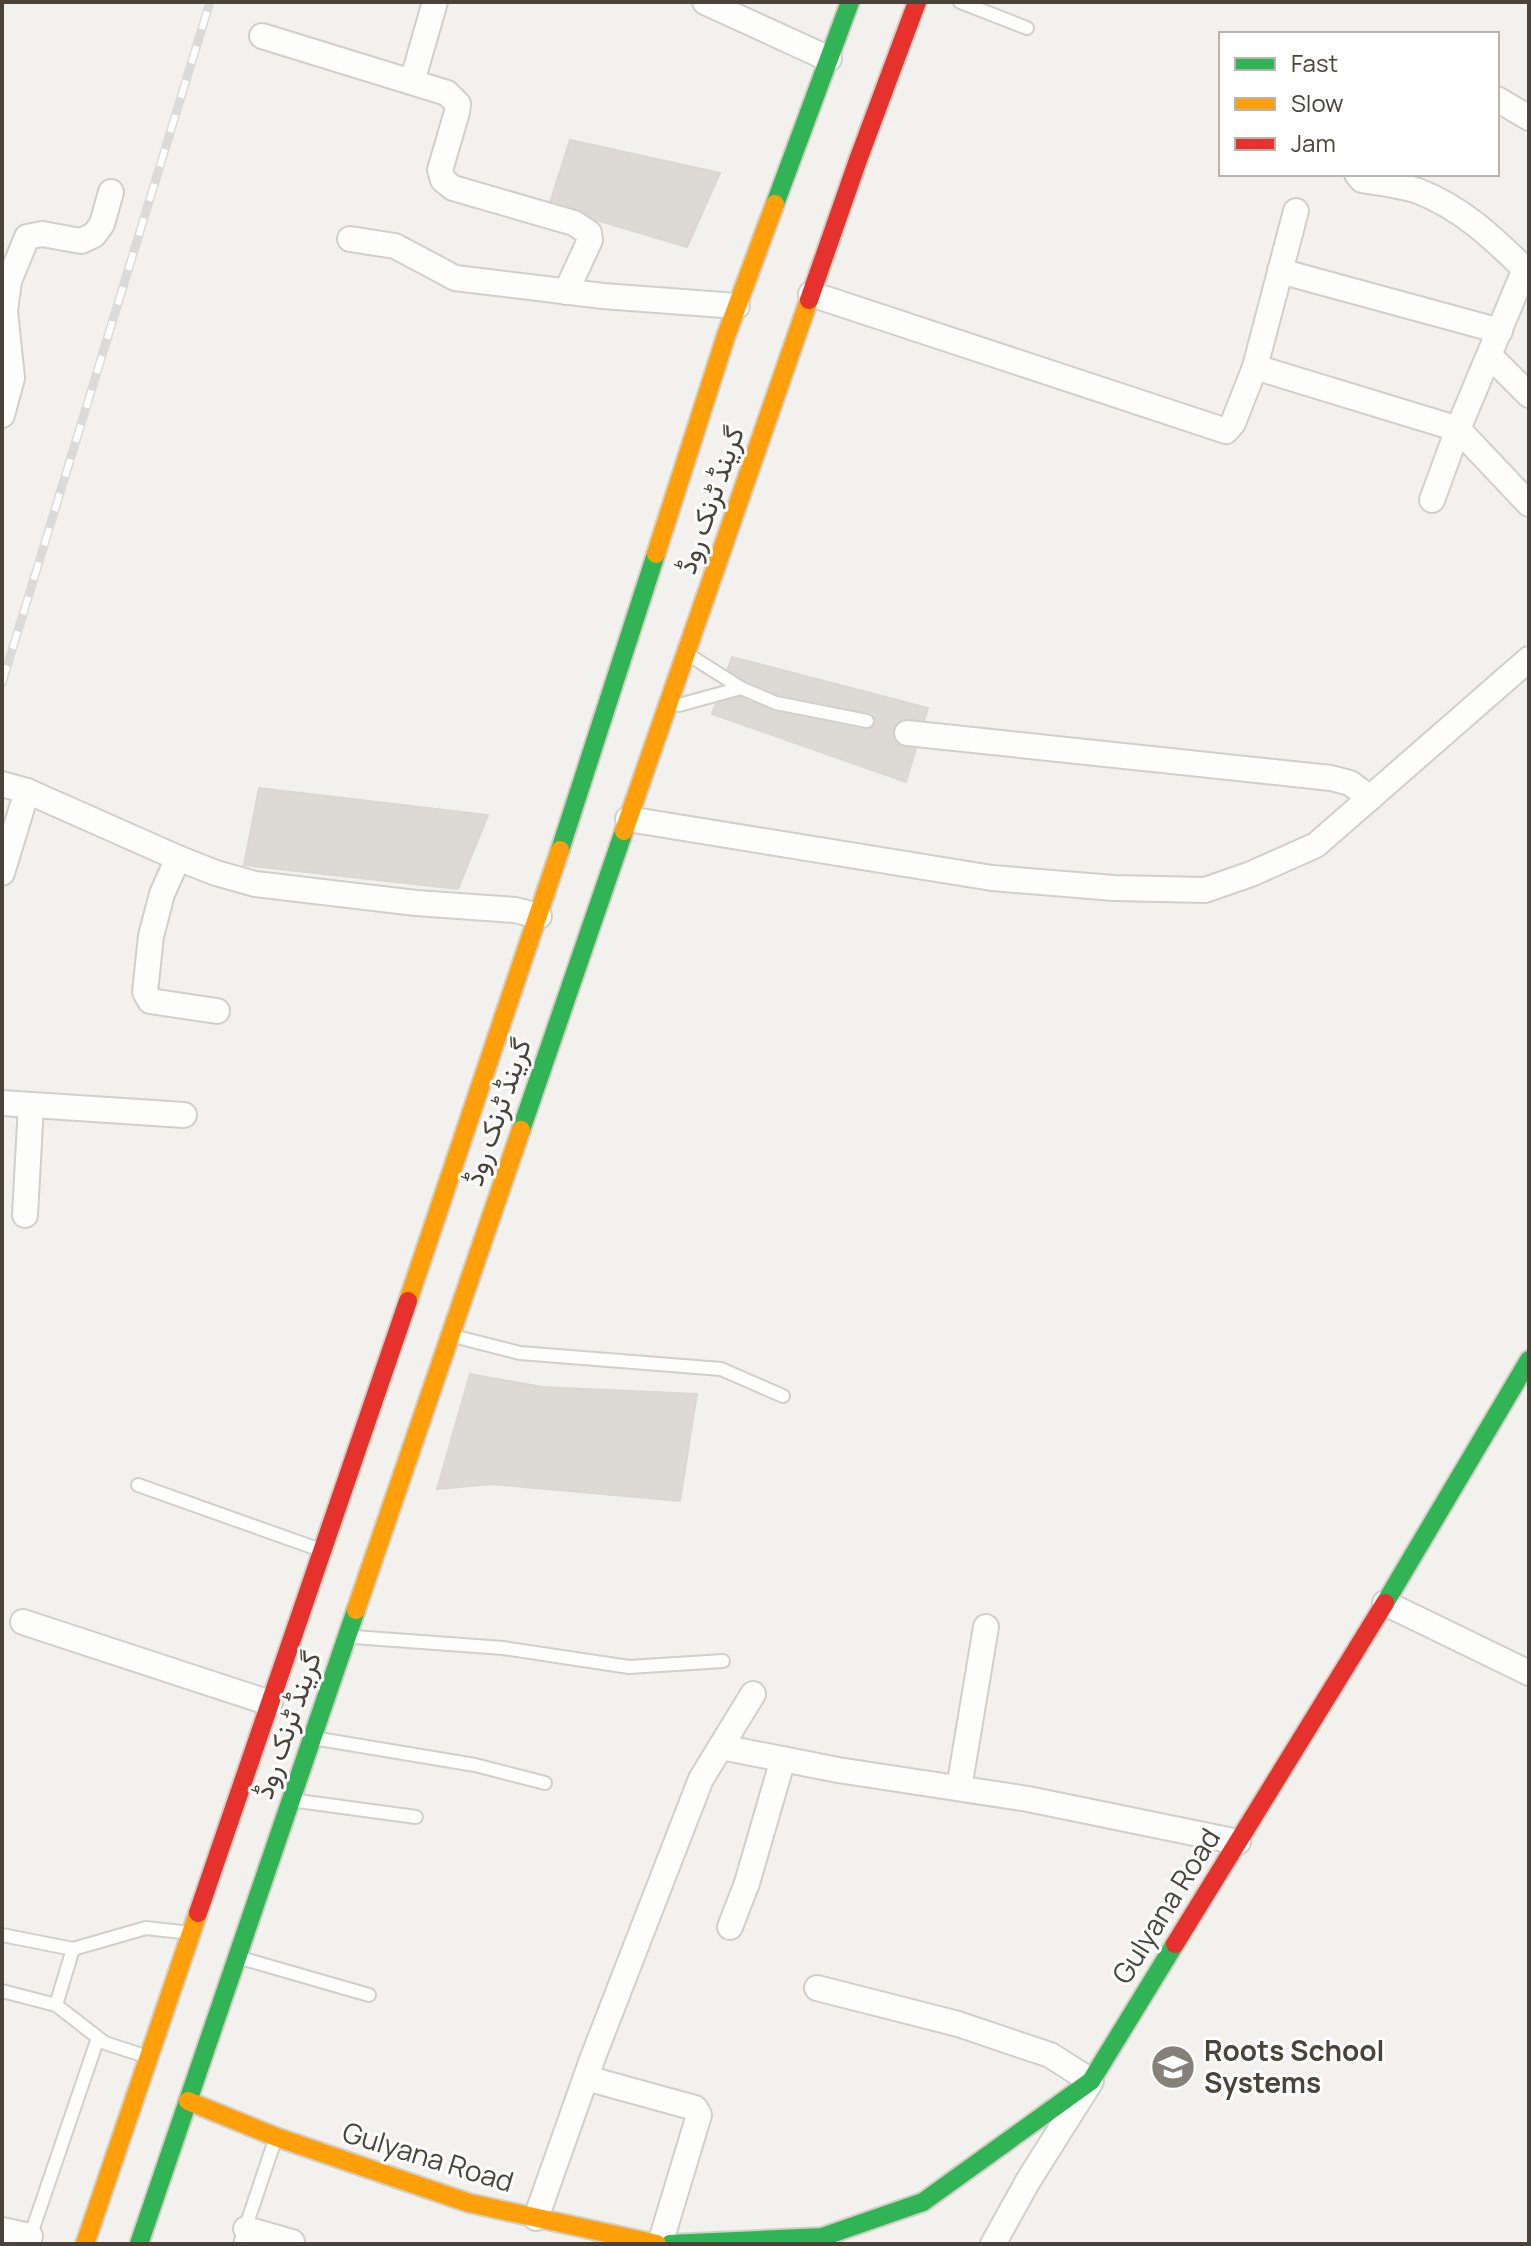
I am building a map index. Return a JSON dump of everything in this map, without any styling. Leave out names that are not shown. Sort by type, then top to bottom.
[{"type":"main road","name":"گرینڈ ٹرنک روڈ","points":[[85,2244],[146,2083],[149,2057],[322,1551],[546,918],[737,306],[850,2]]},
{"type":"main road","name":"گرینڈ ٹرنک روڈ","points":[[139,2244],[182,2099],[237,1957],[347,1637],[450,1335],[582,929],[628,819],[858,160],[917,2]]},
{"type":"main road","name":"Gulyana Road","points":[[670,2244],[822,2237],[923,2202],[1091,2081],[1385,1603],[1529,1360]]},
{"type":"main road","name":"Gulyana Road","points":[[182,2099],[276,2137],[469,2203],[659,2244]]},
{"type":"street","points":[[412,82],[435,2]]},
{"type":"street","points":[[705,2],[829,59]]},
{"type":"street","points":[[262,36],[447,93],[458,104],[440,170],[443,180],[453,188],[574,223],[589,233],[590,240],[566,292]]},
{"type":"street","points":[[1499,100],[1529,118]]},
{"type":"street","points":[[1359,176],[1362,180],[1416,190],[1461,212],[1527,271],[1458,429],[1432,500]]},
{"type":"street","points":[[2,415],[12,378],[5,311],[9,281],[27,237],[42,234],[81,241],[94,235],[102,224],[111,192]]},
{"type":"street","points":[[811,294],[1226,431],[1233,423],[1255,367],[1296,211]]},
{"type":"street","points":[[350,239],[395,246],[455,278],[566,292],[737,306]]},
{"type":"street","points":[[1280,271],[1500,331]]},
{"type":"street","points":[[1490,356],[1529,395]]},
{"type":"street","points":[[1255,367],[1458,429],[1529,504]]},
{"type":"street","points":[[628,819],[992,878],[1114,888],[1205,890],[1251,874],[1316,845],[1529,659]]},
{"type":"street","points":[[907,733],[1331,778],[1350,783],[1370,798]]},
{"type":"street","points":[[2,784],[27,791],[178,858],[255,884],[416,903],[515,910],[546,918]]},
{"type":"street","points":[[2,873],[27,791]]},
{"type":"street","points":[[178,858],[162,894],[151,936],[145,992],[150,1001],[217,1011]]},
{"type":"street","points":[[2,1103],[184,1115]]},
{"type":"street","points":[[25,1215],[31,1105]]},
{"type":"street","points":[[1385,1603],[1529,1673]]},
{"type":"street","points":[[23,1622],[270,1703]]},
{"type":"street","points":[[959,1788],[986,1627]]},
{"type":"street","points":[[536,2218],[586,2078],[701,1779],[753,1694]]},
{"type":"street","points":[[721,1747],[838,1770],[1028,1799],[1238,1842]]},
{"type":"street","points":[[730,1927],[747,1883],[783,1759]]},
{"type":"street","points":[[817,1988],[958,2024],[1050,2055],[1091,2081],[1028,2181],[993,2244]]},
{"type":"street","points":[[586,2078],[695,2108],[699,2115],[659,2244]]},
{"type":"street","points":[[2,2230],[29,2240]]},
{"type":"street","points":[[243,2236],[292,2242]]},
{"type":"lane","points":[[960,2],[1027,28]]},
{"type":"lane","points":[[686,653],[741,688],[776,703],[867,721]]},
{"type":"lane","points":[[666,709],[741,688]]},
{"type":"lane","points":[[450,1335],[520,1353],[721,1369],[783,1396]]},
{"type":"lane","points":[[138,1485],[322,1551]]},
{"type":"lane","points":[[347,1637],[503,1648],[629,1667],[723,1661]]},
{"type":"lane","points":[[312,1738],[475,1765],[545,1783]]},
{"type":"lane","points":[[291,1800],[416,1817]]},
{"type":"lane","points":[[2,1935],[73,1949],[146,1928],[191,1934]]},
{"type":"lane","points":[[56,2005],[73,1949]]},
{"type":"lane","points":[[237,1957],[369,1995]]},
{"type":"lane","points":[[2,1991],[56,2005],[105,2043],[149,2057]]},
{"type":"lane","points":[[29,2240],[98,2038]]},
{"type":"lane","points":[[243,2236],[276,2137]]},
{"type":"building","points":[[570,140],[720,173],[687,247],[549,206]]},
{"type":"building","points":[[732,657],[928,708],[906,782],[712,714]]},
{"type":"building","points":[[259,788],[488,815],[458,889],[244,865]]},
{"type":"building","points":[[470,1374],[542,1387],[697,1394],[680,1501],[492,1484],[437,1489]]},
{"type":"railway","points":[[2,683],[210,2]]},
{"type":"traffic: fast","points":[[775,204],[850,2]]},
{"type":"traffic: fast","points":[[560,850],[656,554]]},
{"type":"traffic: fast","points":[[521,1130],[624,831]]},
{"type":"traffic: fast","points":[[1385,1603],[1529,1360]]},
{"type":"traffic: fast","points":[[139,2244],[356,1610]]},
{"type":"traffic: fast","points":[[670,2244],[822,2237],[923,2202],[1091,2081],[1175,1944]]},
{"type":"traffic: slow","points":[[656,554],[726,336],[775,204]]},
{"type":"traffic: slow","points":[[624,831],[809,300]]},
{"type":"traffic: slow","points":[[408,1301],[560,850]]},
{"type":"traffic: slow","points":[[356,1610],[521,1130]]},
{"type":"traffic: slow","points":[[85,2244],[198,1913]]},
{"type":"traffic: slow","points":[[188,2101],[276,2137],[469,2203],[657,2244]]},
{"type":"traffic: jam","points":[[809,300],[917,2]]},
{"type":"traffic: jam","points":[[198,1913],[408,1301]]},
{"type":"traffic: jam","points":[[1175,1944],[1385,1603]]},
{"type":"place","name":"Roots School Systems","points":[[1173,2067]]}]
